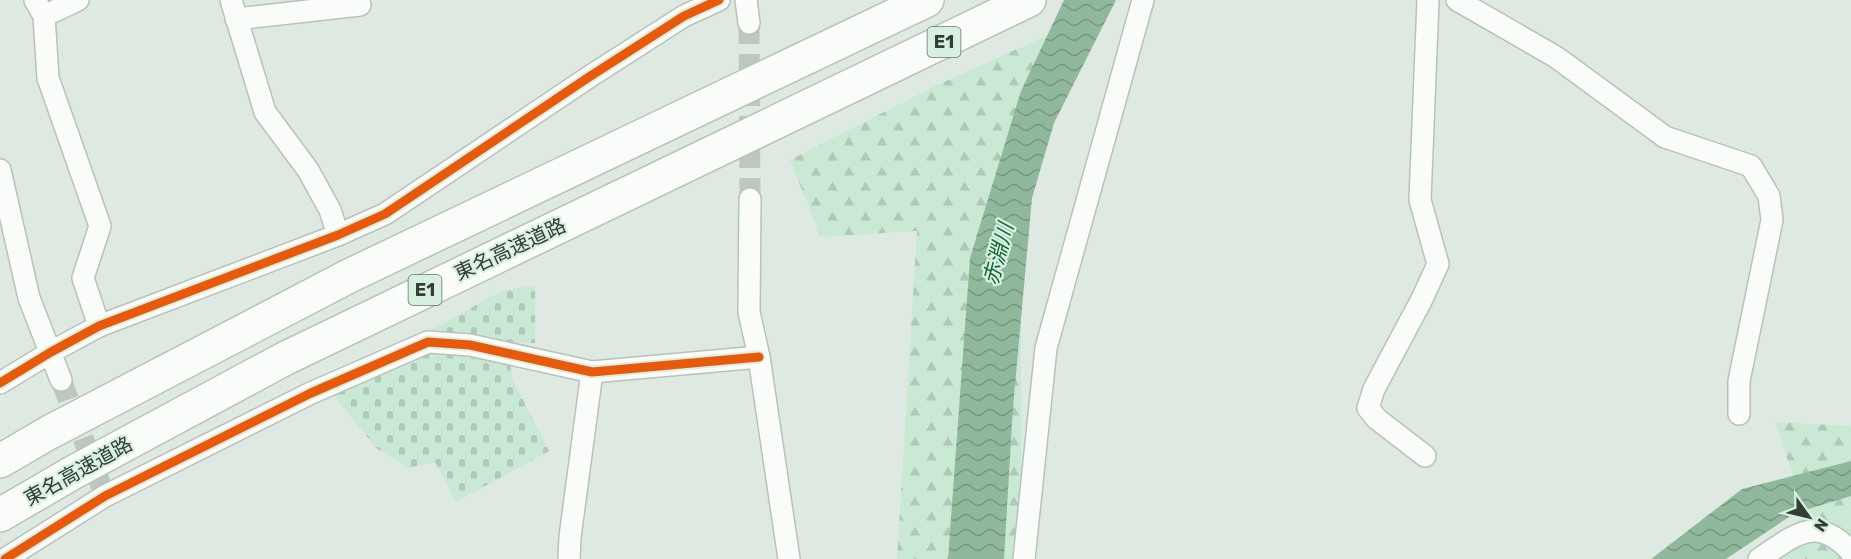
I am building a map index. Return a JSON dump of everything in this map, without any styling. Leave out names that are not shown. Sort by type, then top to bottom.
[{"type":"highway","name":"E1","points":[[0,461],[50,432],[349,276],[927,0]]},
{"type":"highway","name":"東名高速道路","points":[[0,515],[74,472],[284,359],[859,84],[1029,0]]},
{"type":"street","points":[[78,0],[40,8],[48,78],[100,226],[83,278],[99,326]]},
{"type":"street","points":[[0,383],[99,326],[338,235],[385,214],[598,71],[684,16],[719,0]]},
{"type":"street","points":[[746,0],[749,23]]},
{"type":"street","points":[[1024,559],[1046,348],[1143,0]]},
{"type":"street","points":[[1425,456],[1377,419],[1368,408],[1374,389],[1438,264],[1420,200],[1428,0]]},
{"type":"street","points":[[1457,0],[1557,57],[1665,137],[1750,166],[1769,196],[1772,220],[1738,381],[1739,414]]},
{"type":"street","points":[[338,235],[330,210],[308,170],[265,111],[234,10],[360,5]]},
{"type":"street","points":[[0,170],[29,298],[61,380]]},
{"type":"street","points":[[750,199],[749,312],[759,357],[789,559]]},
{"type":"street","points":[[5,559],[105,496],[311,393],[428,342],[470,345],[592,372],[759,357]]},
{"type":"street","points":[[569,559],[592,372]]},
{"type":"street","points":[[1759,559],[1801,532],[1824,531],[1843,543],[1851,552]]},
{"type":"green space","points":[[1048,35],[1021,138],[1021,467],[1024,559],[897,559],[917,231],[821,237],[790,160],[933,87]]},
{"type":"green space","points":[[535,285],[535,343],[506,343],[513,380],[549,451],[456,502],[435,462],[409,468],[376,448],[328,388],[501,291]]},
{"type":"green space","points":[[1775,422],[1851,426],[1851,559],[1759,559],[1806,514]]},
{"type":"water","name":"赤淵川","points":[[1064,0],[1116,0],[1054,123],[1032,198],[1013,407],[1004,559],[948,559],[970,258],[1021,91]]},
{"type":"water","points":[[1851,461],[1851,496],[1795,513],[1726,559],[1651,559],[1742,489]]},
{"type":"tunnel","points":[[749,23],[750,199]]},
{"type":"tunnel","points":[[61,380],[105,496]]},
{"type":"cycle path","points":[[0,383],[99,326],[338,235],[385,214],[684,16],[719,0]]},
{"type":"cycle path","points":[[5,559],[105,496],[311,393],[428,342],[470,345],[592,372],[759,357]]}]
